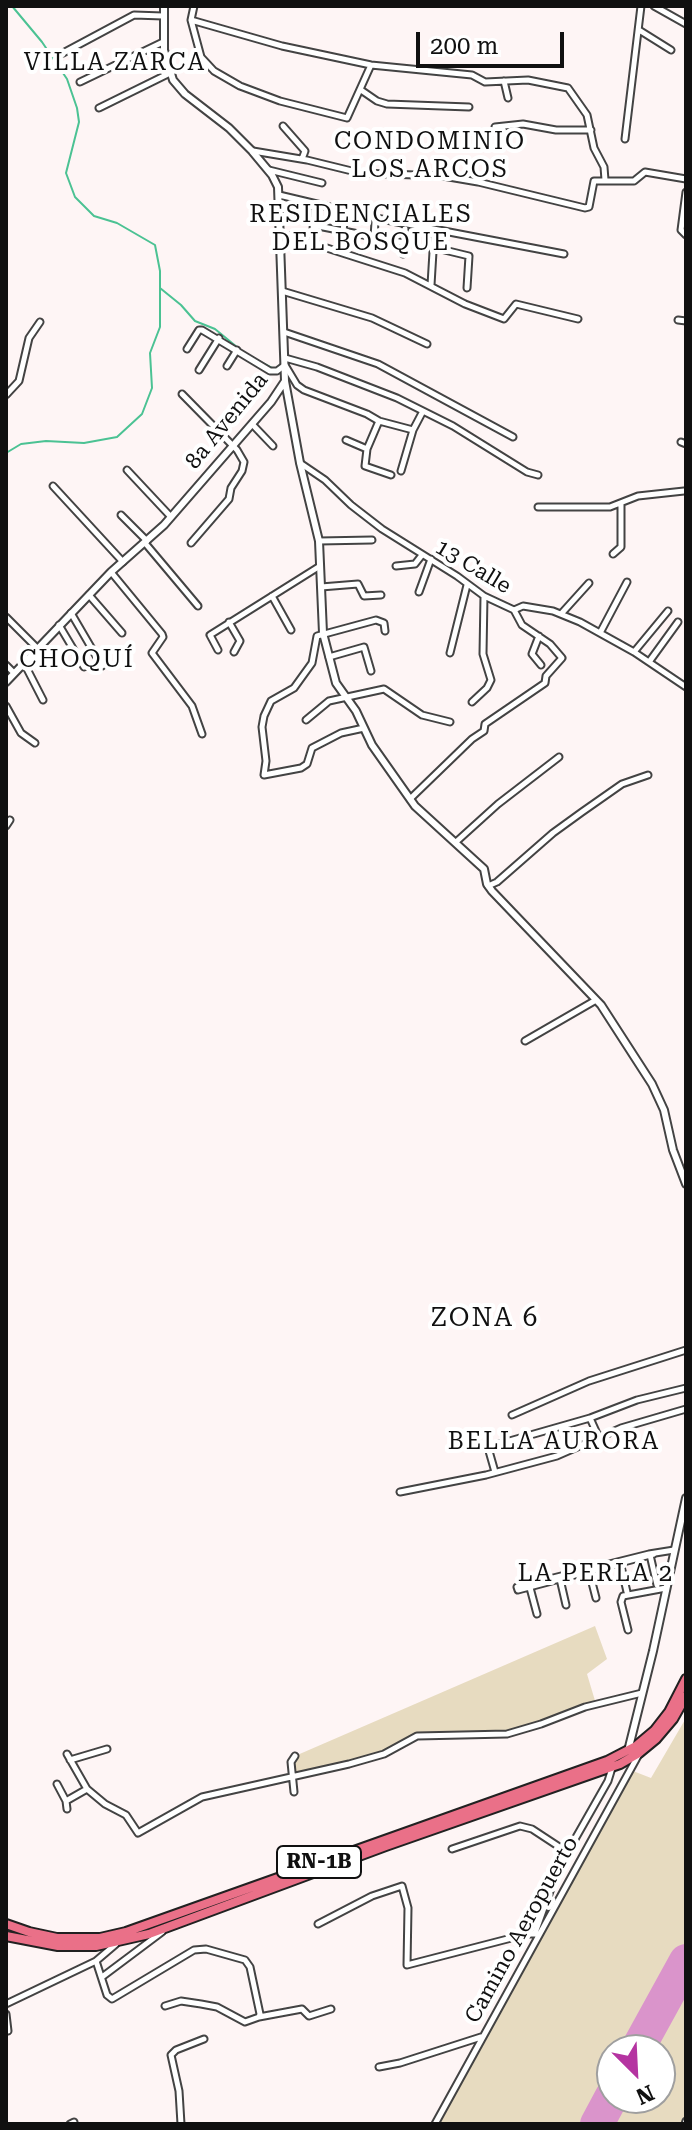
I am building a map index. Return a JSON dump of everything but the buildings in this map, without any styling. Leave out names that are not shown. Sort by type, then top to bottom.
[{"type":"highway","name":"RN-1B","points":[[6,1936],[58,1946],[116,1944],[170,1920],[341,1855],[628,1751],[662,1721],[686,1679]]},
{"type":"highway","name":"RN-1B","points":[[6,1924],[57,1938],[100,1938],[170,1920],[281,1884],[612,1767],[639,1753],[667,1727],[686,1696]]},
{"type":"highway","points":[[547,1790],[617,1761],[628,1751]]},
{"type":"highway","points":[[384,1847],[390,1840],[509,1795]]},
{"type":"highway","points":[[281,1884],[286,1878],[329,1863],[341,1855]]},
{"type":"street","name":"8a Avenida","points":[[6,682],[36,647],[111,572],[171,517],[271,402],[285,381],[279,195],[275,181],[252,151],[229,128],[185,94],[170,73],[163,42],[164,6]]},
{"type":"street","points":[[194,6],[191,20],[201,57],[214,71],[240,86],[280,101],[344,118],[350,114],[371,65]]},
{"type":"street","points":[[625,139],[641,6]]},
{"type":"street","points":[[654,6],[686,24]]},
{"type":"street","points":[[63,53],[134,15],[163,16]]},
{"type":"street","points":[[191,20],[282,46],[371,65],[472,75],[485,82],[535,81],[568,88],[583,107],[594,148],[604,167],[605,180]]},
{"type":"street","points":[[639,30],[671,50]]},
{"type":"street","points":[[80,82],[163,42]]},
{"type":"street","points":[[99,108],[170,73]]},
{"type":"street","points":[[504,81],[508,98]]},
{"type":"street","points":[[361,90],[387,104],[469,107]]},
{"type":"street","points":[[495,127],[523,124],[551,130],[591,130]]},
{"type":"street","points":[[283,126],[305,151],[302,159]]},
{"type":"street","points":[[252,151],[360,173],[443,176],[585,208],[589,206],[592,182],[637,180],[639,174],[645,172],[686,179]]},
{"type":"street","points":[[267,170],[322,183]]},
{"type":"street","points":[[684,234],[686,192]]},
{"type":"street","points":[[279,195],[564,254]]},
{"type":"street","points":[[312,241],[315,204]]},
{"type":"street","points":[[343,231],[345,215]]},
{"type":"street","points":[[374,237],[375,222]]},
{"type":"street","points":[[313,225],[404,243]]},
{"type":"street","points":[[403,254],[405,229]]},
{"type":"street","points":[[280,233],[405,273],[465,304],[504,319],[516,304],[578,319]]},
{"type":"street","points":[[431,285],[434,235]]},
{"type":"street","points":[[432,247],[469,256],[467,288]]},
{"type":"street","points":[[282,291],[372,318],[427,344]]},
{"type":"street","points":[[678,320],[686,321]]},
{"type":"street","points":[[6,395],[17,386],[29,338],[40,322]]},
{"type":"street","points":[[187,349],[201,329],[270,371],[277,371],[285,361]]},
{"type":"street","points":[[284,332],[378,364],[513,437]]},
{"type":"street","points":[[199,370],[219,338]]},
{"type":"street","points":[[227,366],[237,350]]},
{"type":"street","points":[[285,361],[317,367],[423,411],[527,472],[538,475]]},
{"type":"street","points":[[285,361],[297,385],[304,390],[379,421],[413,430]]},
{"type":"street","points":[[285,381],[319,541],[323,633],[336,683],[372,745],[420,812],[484,869],[488,886],[596,1000],[652,1084],[664,1110],[673,1150],[686,1184]]},
{"type":"street","points":[[182,394],[244,462],[229,499],[191,543]]},
{"type":"street","points":[[401,471],[413,430],[423,411]]},
{"type":"street","points":[[379,421],[367,449],[365,467],[391,475]]},
{"type":"street","points":[[252,424],[273,446]]},
{"type":"street","points":[[346,440],[367,449]]},
{"type":"street","name":"13 Calle","points":[[300,463],[325,480],[382,529],[484,596],[514,610],[523,606],[561,614],[634,652],[686,687]]},
{"type":"street","points":[[127,470],[171,517]]},
{"type":"street","points":[[53,486],[123,562]]},
{"type":"street","points":[[538,507],[610,507],[638,496],[684,491]]},
{"type":"street","points":[[613,554],[621,547],[621,503]]},
{"type":"street","points":[[121,515],[198,606]]},
{"type":"street","points":[[319,541],[372,540]]},
{"type":"street","points":[[396,566],[415,564],[422,555]]},
{"type":"street","points":[[419,592],[431,559]]},
{"type":"street","points":[[218,650],[209,637],[321,565]]},
{"type":"street","points":[[111,572],[162,634],[152,653],[192,706],[202,734]]},
{"type":"street","points":[[600,633],[627,582]]},
{"type":"street","points":[[561,614],[589,583]]},
{"type":"street","points":[[321,587],[358,584],[364,596],[381,595]]},
{"type":"street","points":[[450,653],[467,585]]},
{"type":"street","points":[[89,595],[122,633]]},
{"type":"street","points":[[272,596],[291,630]]},
{"type":"street","points":[[472,702],[491,680],[483,654],[484,596]]},
{"type":"street","points":[[410,799],[484,731],[485,724],[546,681],[546,676],[562,657],[522,625],[514,610]]},
{"type":"street","points":[[634,652],[668,611]]},
{"type":"street","points":[[71,613],[102,666]]},
{"type":"street","points":[[6,617],[36,647]]},
{"type":"street","points":[[364,728],[341,733],[312,748],[304,766],[264,775],[264,716],[271,701],[294,688],[312,663],[317,636],[376,620],[384,623],[385,631]]},
{"type":"street","points":[[229,622],[241,643],[234,652]]},
{"type":"street","points":[[649,662],[678,622]]},
{"type":"street","points":[[59,625],[84,667]]},
{"type":"street","points":[[539,636],[532,654],[541,665]]},
{"type":"street","points":[[328,657],[364,647],[371,671]]},
{"type":"street","points":[[23,662],[43,700]]},
{"type":"street","points":[[6,665],[14,673]]},
{"type":"street","points":[[306,720],[326,703],[384,689],[422,715],[450,722]]},
{"type":"street","points":[[6,706],[21,733],[35,743]]},
{"type":"street","points":[[456,842],[498,804],[559,757]]},
{"type":"street","points":[[488,886],[497,882],[553,833],[622,784],[648,775]]},
{"type":"street","points":[[6,826],[10,820]]},
{"type":"street","points":[[525,1041],[596,1000]]},
{"type":"street","points":[[512,1415],[603,1375],[686,1350]]},
{"type":"street","points":[[495,1472],[489,1451],[492,1446],[590,1418],[637,1400],[686,1388]]},
{"type":"street","points":[[400,1492],[557,1456],[638,1422],[686,1409]]},
{"type":"street","points":[[590,1418],[599,1438]]},
{"type":"street","points":[[628,1751],[686,1498]]},
{"type":"street","points":[[537,1614],[529,1586],[674,1550]]},
{"type":"street","points":[[651,1555],[657,1585]]},
{"type":"street","points":[[620,1563],[627,1592]]},
{"type":"street","points":[[589,1571],[596,1598]]},
{"type":"street","points":[[559,1578],[566,1605]]},
{"type":"street","points":[[628,1630],[622,1598],[666,1588]]},
{"type":"street","points":[[107,1749],[68,1757],[87,1789],[105,1804],[126,1815],[138,1833],[202,1797],[380,1755],[417,1736],[507,1734],[585,1707],[642,1693]]},
{"type":"street","name":"Camino Aeropuerto","points":[[435,2124],[639,1753]]},
{"type":"street","points":[[294,1792],[291,1762],[295,1756]]},
{"type":"street","points":[[318,1924],[364,1899],[398,1886],[404,1889],[408,1908],[407,1965],[537,1934],[567,1852],[608,1781],[612,1767]]},
{"type":"street","points":[[57,1784],[67,1809]]},
{"type":"street","points":[[66,1801],[87,1789]]},
{"type":"street","points":[[452,1849],[520,1826],[532,1829],[567,1852]]},
{"type":"street","points":[[102,1977],[170,1920]]},
{"type":"street","points":[[6,2004],[96,1961],[116,1944]]},
{"type":"street","points":[[96,1961],[107,1995],[116,1999],[194,1950],[206,1949],[245,1960],[249,1964],[259,2017]]},
{"type":"street","points":[[165,2006],[174,2002],[190,2002],[217,2007],[245,2022],[302,2009],[309,2016],[331,2009]]},
{"type":"street","points":[[6,2014],[8,2031]]},
{"type":"street","points":[[379,2067],[482,2037]]},
{"type":"street","points":[[181,2124],[179,2091],[171,2055],[204,2039]]},
{"type":"shaded area","points":[[595,1626],[607,1659],[587,1674],[596,1704],[522,1730],[472,1736],[417,1736],[380,1755],[293,1777],[295,1756]]},
{"type":"shaded area","points":[[686,1718],[686,1943],[636,2034],[596,2034],[596,2106],[586,2124],[439,2124],[633,1771],[651,1778]]},
{"type":"shaded area","points":[[686,1979],[686,2116],[681,2124],[606,2124],[611,2114],[676,2114],[676,2034],[656,2034]]},
{"type":"waterway","points":[[6,453],[21,444],[46,441],[84,443],[117,437],[142,414],[152,388],[150,353],[160,327],[160,271],[155,245],[117,223],[94,216],[75,197],[66,173],[79,122],[77,108],[67,79],[12,6]]},
{"type":"waterway","points":[[160,288],[195,321],[215,329],[243,352]]},
{"type":"waterway","points":[[255,359],[272,368]]},
{"type":"runway","points":[[646,2034],[686,1961]]},
{"type":"runway","points":[[597,2124],[602,2114]]},
{"type":"district","name":"VILLA ZARCA","points":[[115,63]]},
{"type":"district","name":"CONDOMINIO LOS ARCOS","points":[[430,156]]},
{"type":"district","name":"RESIDENCIALES DEL BOSQUE","points":[[361,229]]},
{"type":"district","name":"CHOQUÍ","points":[[77,660]]},
{"type":"district","name":"ZONA 6","points":[[485,1318]]},
{"type":"district","name":"BELLA AURORA","points":[[554,1442]]},
{"type":"district","name":"LA PERLA 2","points":[[596,1574]]}]
